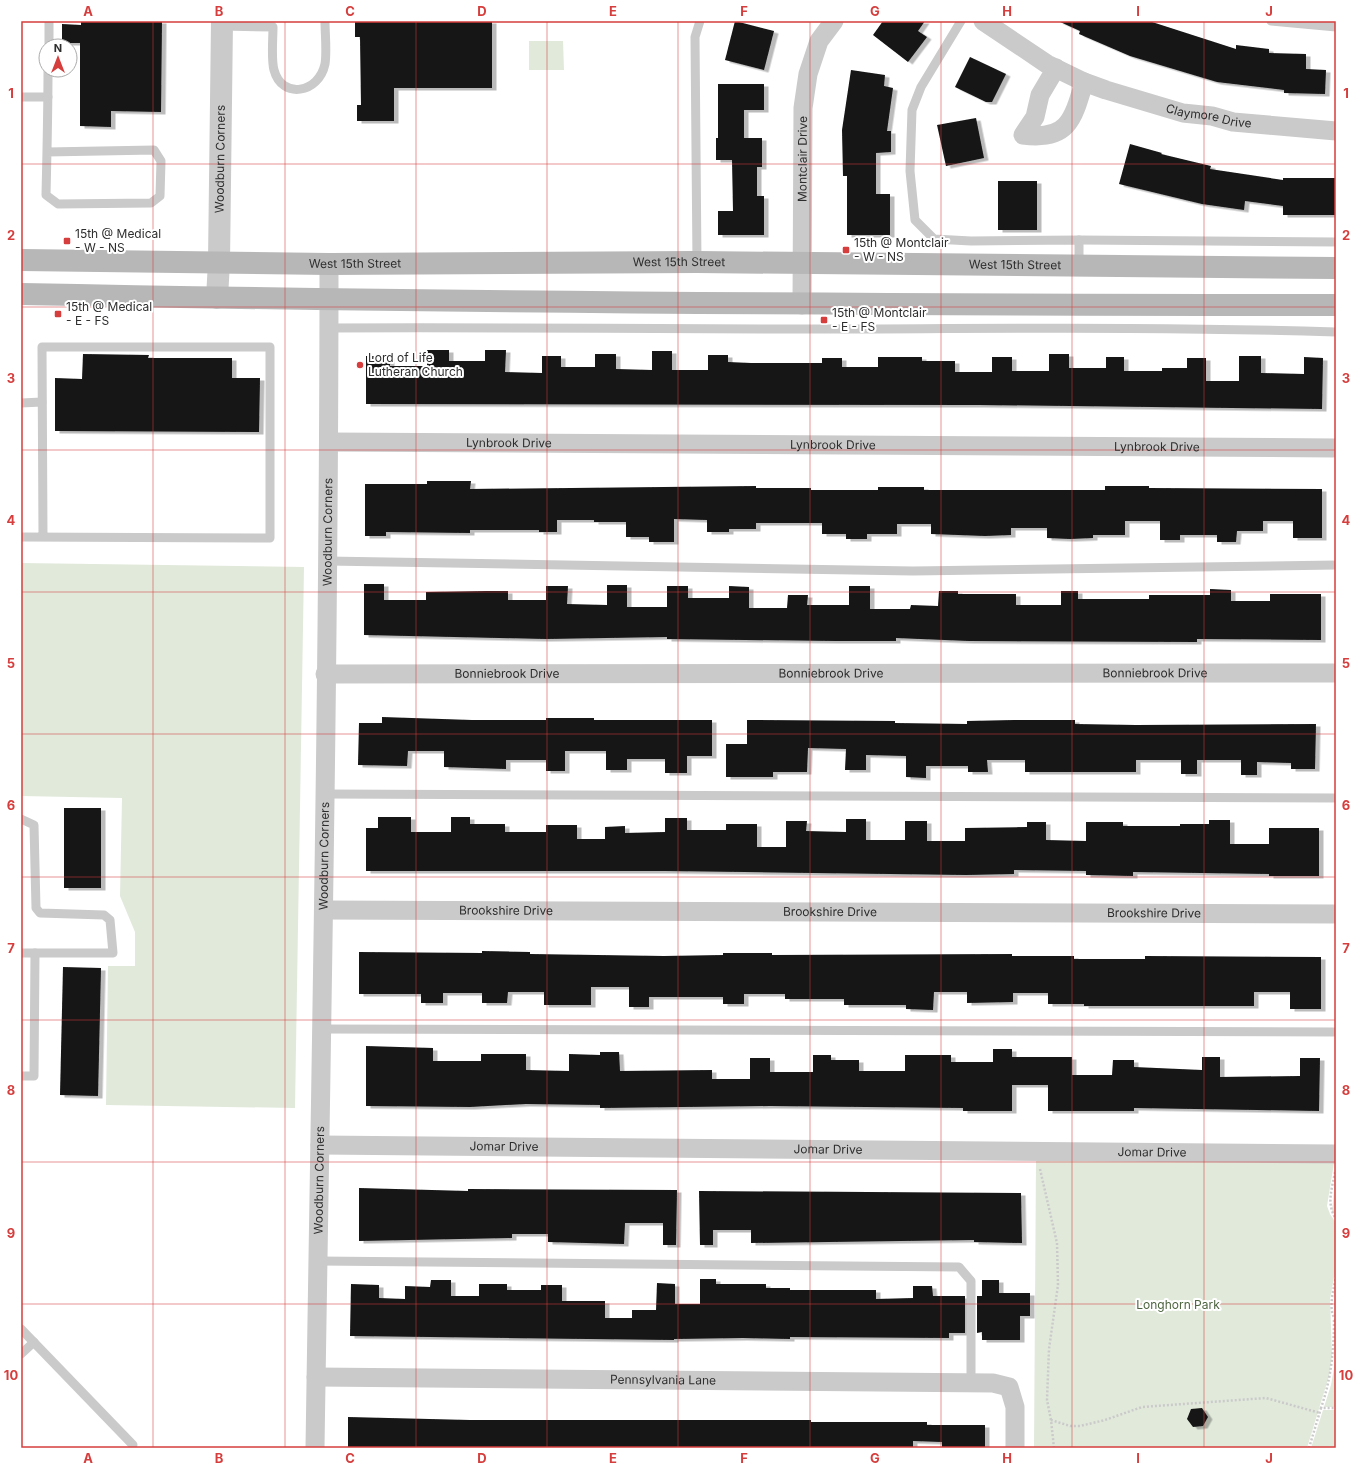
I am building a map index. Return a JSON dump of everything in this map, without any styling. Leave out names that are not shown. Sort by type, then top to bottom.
[{"type":"main road","name":"West 15th Street","points":[[21,260],[329,264],[802,262],[1336,268]]},
{"type":"main road","points":[[21,294],[329,300],[802,305],[1336,305]]},
{"type":"street","name":"Montclair Drive","points":[[802,305],[803,108],[808,74],[819,41],[834,21]]},
{"type":"street","name":"Claymore Drive","points":[[983,21],[1056,68],[1084,82],[1183,113],[1212,116],[1240,122],[1336,130]]},
{"type":"street","name":"Woodburn Corners","points":[[217,298],[219,262],[222,24]]},
{"type":"street","points":[[1056,68],[1040,95],[1035,117],[1023,135],[1041,138],[1056,134],[1075,113],[1084,82]]},
{"type":"street","name":"Woodburn Corners","points":[[315,1448],[324,910],[325,674],[329,442],[329,264]]},
{"type":"street","name":"Lynbrook Drive","points":[[329,442],[1336,448]]},
{"type":"street","name":"Bonniebrook Drive","points":[[325,674],[1336,673]]},
{"type":"street","name":"Brookshire Drive","points":[[324,910],[1336,914]]},
{"type":"street","name":"Jomar Drive","points":[[320,1145],[1336,1154]]},
{"type":"street","name":"Pennsylvania Lane","points":[[316,1377],[994,1383],[1009,1387],[1015,1407],[1015,1448]]},
{"type":"lane","points":[[49,21],[49,38]]},
{"type":"lane","points":[[222,24],[274,24],[274,70],[279,82],[298,90],[311,87],[319,79],[325,64],[325,21]]},
{"type":"lane","points":[[697,262],[695,37],[700,21]]},
{"type":"lane","points":[[961,21],[921,86],[912,110],[910,171],[915,220],[934,239],[971,241],[1079,240],[1336,242]]},
{"type":"lane","points":[[1271,21],[1336,27]]},
{"type":"lane","points":[[47,152],[154,150],[161,161],[160,196],[151,203],[58,204],[46,195],[48,78]]},
{"type":"lane","points":[[21,97],[48,97]]},
{"type":"lane","points":[[1079,240],[1079,266]]},
{"type":"lane","points":[[329,328],[514,326],[751,329],[1193,329],[1336,332]]},
{"type":"lane","points":[[21,537],[270,538],[270,347],[42,347],[43,537]]},
{"type":"lane","points":[[21,403],[42,402]]},
{"type":"lane","points":[[327,561],[913,571],[1336,565]]},
{"type":"lane","points":[[324,794],[1336,798]]},
{"type":"lane","points":[[21,819],[34,825],[36,908],[40,913],[104,915],[110,920],[113,953],[21,953]]},
{"type":"lane","points":[[21,1076],[34,1076],[35,953]]},
{"type":"lane","points":[[322,1029],[894,1030],[1048,1033],[1336,1032]]},
{"type":"lane","points":[[318,1261],[959,1267],[971,1281],[971,1382]]},
{"type":"lane","points":[[21,1328],[133,1447]]},
{"type":"lane","points":[[21,1354],[34,1342]]},
{"type":"path","points":[[1040,1163],[1057,1243],[1058,1286],[1049,1349],[1047,1400],[1054,1448]]},
{"type":"path","points":[[1336,1166],[1330,1212],[1336,1219]]},
{"type":"path","points":[[1309,1448],[1328,1385],[1333,1358],[1335,1320],[1332,1295],[1336,1276]]},
{"type":"path","points":[[1051,1420],[1070,1426],[1080,1426],[1105,1420],[1142,1407],[1266,1398],[1320,1413]]},
{"type":"path","points":[[1321,1408],[1336,1408]]},
{"type":"green space","points":[[529,41],[563,41],[564,70],[529,70]]},
{"type":"green space","points":[[21,563],[304,567],[295,1108],[106,1105],[108,966],[135,966],[135,932],[120,896],[122,798],[21,796]]},
{"type":"green space","name":"Longhorn Park","points":[[1036,1161],[1334,1163],[1327,1206],[1336,1223],[1336,1267],[1330,1299],[1332,1355],[1329,1376],[1307,1448],[1034,1448]]},
{"type":"green space","points":[[1336,1170],[1336,1216],[1332,1212]]},
{"type":"green space","points":[[1336,1357],[1336,1407],[1324,1407],[1331,1385]]},
{"type":"green space","points":[[1323,1410],[1336,1410],[1336,1448],[1311,1448]]},
{"type":"building","points":[[81,21],[162,21],[161,112],[111,111],[111,127],[80,126],[80,43],[78,43],[78,38],[62,38],[62,24],[81,25]]},
{"type":"building","points":[[355,21],[492,21],[492,88],[394,88],[394,121],[357,121],[357,105],[361,105],[360,37],[355,37]]},
{"type":"building","points":[[735,21],[774,31],[764,70],[725,60]]},
{"type":"building","points":[[883,21],[925,21],[918,31],[927,37],[908,62],[873,35]]},
{"type":"building","points":[[1058,21],[1149,21],[1236,49],[1236,45],[1269,49],[1269,53],[1306,54],[1306,69],[1326,70],[1325,94],[1284,93],[1284,90],[1217,82],[1130,56],[1079,34],[1080,31]]},
{"type":"building","points":[[970,57],[1006,74],[992,102],[986,102],[955,87]]},
{"type":"building","points":[[851,70],[885,75],[884,86],[893,88],[887,131],[891,131],[891,152],[876,153],[876,194],[890,194],[890,235],[847,235],[847,176],[843,176],[842,130]]},
{"type":"building","points":[[718,84],[764,84],[764,110],[744,110],[744,138],[762,138],[762,167],[757,167],[757,196],[764,196],[764,235],[718,235],[718,211],[733,211],[732,160],[716,160],[716,138],[718,138]]},
{"type":"building","points":[[976,118],[984,158],[946,166],[937,125]]},
{"type":"building","points":[[1130,144],[1162,153],[1161,154],[1211,166],[1210,169],[1283,180],[1283,178],[1336,178],[1336,215],[1283,215],[1283,206],[1245,201],[1244,210],[1202,204],[1119,184]]},
{"type":"building","points":[[998,181],[1037,181],[1037,230],[998,230]]},
{"type":"building","points":[[427,350],[449,350],[449,361],[485,361],[485,350],[506,350],[505,372],[542,373],[542,356],[561,356],[561,367],[595,367],[595,354],[616,354],[616,369],[652,370],[652,351],[672,351],[672,370],[708,370],[708,355],[728,355],[728,362],[751,363],[822,363],[822,358],[842,358],[842,367],[878,367],[878,357],[922,357],[922,361],[955,361],[955,372],[992,372],[992,357],[1012,357],[1012,371],[1049,371],[1049,354],[1069,354],[1069,368],[1106,368],[1106,357],[1124,357],[1124,371],[1162,371],[1162,368],[1187,368],[1187,358],[1206,358],[1206,381],[1239,381],[1239,356],[1261,356],[1261,373],[1304,374],[1304,357],[1323,358],[1322,409],[979,405],[366,404],[366,356],[390,356],[390,366],[427,366]]},
{"type":"building","points":[[83,354],[149,355],[148,358],[232,358],[232,378],[260,378],[259,432],[55,431],[55,378],[82,379]]},
{"type":"building","points":[[427,481],[471,481],[470,489],[756,486],[756,488],[811,488],[811,490],[878,490],[878,487],[924,487],[924,490],[1105,490],[1105,486],[1149,486],[1149,488],[1322,489],[1322,538],[1293,538],[1293,521],[1263,521],[1263,531],[1237,531],[1236,542],[1217,542],[1217,535],[1180,535],[1180,540],[1160,540],[1160,521],[1125,521],[1125,535],[1093,535],[1093,538],[1047,538],[1047,528],[1011,528],[1011,535],[985,536],[931,534],[931,524],[897,524],[897,534],[867,534],[867,539],[846,539],[846,534],[822,534],[822,523],[756,523],[756,529],[729,529],[729,532],[707,532],[707,520],[674,519],[674,542],[649,542],[649,537],[626,537],[626,522],[594,522],[594,520],[557,520],[557,532],[539,532],[539,530],[470,530],[470,533],[386,532],[386,536],[365,536],[365,484],[427,484]]},
{"type":"building","points":[[364,584],[384,584],[384,600],[426,600],[426,592],[508,591],[508,600],[546,600],[546,586],[568,586],[567,604],[607,605],[607,585],[627,585],[627,607],[667,607],[667,586],[688,586],[688,598],[729,598],[729,586],[749,587],[749,608],[787,608],[788,595],[808,595],[807,605],[849,605],[849,586],[870,586],[870,609],[910,609],[911,605],[938,606],[939,591],[958,591],[958,594],[1016,594],[1016,605],[1061,605],[1061,591],[1078,591],[1078,599],[1149,599],[1149,595],[1210,595],[1210,589],[1231,590],[1231,601],[1270,601],[1270,594],[1321,594],[1321,640],[1197,639],[1197,642],[969,641],[896,638],[896,641],[835,641],[667,639],[667,637],[546,639],[364,635]]},
{"type":"building","points":[[382,717],[472,720],[546,720],[546,718],[594,718],[594,720],[712,720],[712,756],[687,756],[687,773],[665,773],[665,759],[627,759],[627,770],[606,770],[606,751],[565,751],[565,771],[546,771],[546,760],[506,760],[506,769],[444,767],[444,751],[408,751],[407,766],[358,765],[359,723],[382,723]]},
{"type":"building","points":[[747,720],[895,721],[895,723],[967,724],[967,721],[1075,720],[1075,724],[1316,724],[1315,769],[1291,769],[1291,763],[1257,762],[1257,775],[1241,775],[1241,760],[1197,760],[1197,774],[1181,774],[1181,760],[1136,760],[1136,772],[1025,772],[1025,760],[987,760],[988,772],[968,772],[968,766],[926,766],[926,778],[906,777],[906,756],[866,755],[866,770],[845,770],[846,749],[808,748],[807,772],[773,772],[773,777],[726,777],[726,744],[747,744]]},
{"type":"building","points":[[64,808],[101,808],[101,888],[64,888]]},
{"type":"building","points":[[378,817],[411,817],[411,832],[451,832],[451,817],[470,817],[470,824],[505,824],[505,832],[546,832],[546,825],[577,825],[577,839],[605,839],[605,827],[625,826],[625,833],[665,832],[665,818],[687,818],[687,830],[726,830],[726,824],[757,824],[757,847],[786,847],[786,821],[807,821],[806,831],[846,832],[846,819],[866,819],[866,840],[905,840],[905,821],[927,821],[927,841],[965,841],[965,828],[1027,827],[1027,822],[1046,822],[1046,840],[1086,841],[1086,822],[1123,822],[1123,826],[1180,826],[1180,824],[1209,824],[1209,820],[1230,820],[1230,844],[1269,844],[1269,828],[1319,828],[1319,876],[1133,872],[1133,876],[1086,875],[1086,871],[1014,870],[1014,874],[966,875],[665,871],[366,871],[366,828],[378,828]]},
{"type":"building","points":[[482,951],[530,952],[530,954],[664,956],[723,955],[723,953],[772,953],[772,955],[1012,954],[1012,956],[1074,956],[1074,959],[1145,959],[1145,956],[1321,957],[1321,1009],[1290,1009],[1290,992],[1254,992],[1254,1006],[1084,1006],[1084,1004],[1048,1004],[1048,993],[1013,993],[1013,1002],[967,1003],[967,992],[934,992],[933,1010],[906,1009],[906,1005],[844,1005],[844,999],[785,999],[785,994],[744,994],[744,1004],[723,1004],[723,997],[649,997],[649,1007],[629,1007],[629,987],[591,987],[591,1005],[544,1005],[544,992],[508,992],[507,1003],[482,1003],[482,993],[443,993],[443,1003],[421,1003],[421,994],[359,994],[359,952],[482,953]]},
{"type":"building","points":[[63,967],[101,968],[98,1096],[60,1095]]},
{"type":"building","points":[[366,1046],[433,1048],[433,1061],[481,1061],[481,1054],[526,1054],[526,1070],[569,1071],[569,1054],[600,1055],[600,1052],[619,1052],[620,1071],[712,1070],[712,1079],[750,1079],[750,1058],[770,1058],[770,1072],[813,1072],[813,1055],[831,1055],[831,1060],[859,1060],[859,1071],[905,1071],[905,1055],[951,1055],[951,1062],[993,1062],[993,1049],[1012,1049],[1012,1057],[1072,1057],[1072,1075],[1112,1075],[1113,1060],[1134,1060],[1134,1067],[1202,1070],[1202,1057],[1220,1057],[1220,1077],[1300,1076],[1300,1058],[1320,1058],[1319,1111],[1134,1108],[1134,1111],[1048,1111],[1048,1085],[1012,1085],[1012,1111],[963,1111],[963,1108],[770,1106],[600,1108],[600,1105],[526,1104],[470,1107],[366,1106]]},
{"type":"building","points":[[359,1188],[468,1191],[468,1189],[677,1190],[676,1245],[663,1245],[663,1223],[625,1223],[624,1244],[548,1242],[548,1234],[512,1234],[512,1238],[359,1241]]},
{"type":"building","points":[[699,1191],[1021,1193],[1022,1243],[974,1242],[974,1240],[751,1243],[751,1230],[713,1230],[713,1245],[700,1245]]},
{"type":"building","points":[[700,1279],[716,1279],[716,1284],[766,1284],[766,1288],[790,1288],[790,1290],[876,1290],[876,1299],[913,1298],[913,1286],[932,1286],[933,1296],[965,1296],[965,1333],[949,1333],[949,1338],[790,1337],[790,1339],[743,1338],[674,1340],[350,1336],[351,1284],[379,1285],[379,1298],[405,1299],[405,1286],[430,1287],[431,1280],[451,1280],[451,1296],[479,1296],[479,1284],[507,1284],[507,1290],[541,1290],[541,1285],[562,1285],[562,1301],[605,1301],[605,1318],[632,1318],[632,1310],[656,1310],[657,1283],[675,1284],[675,1304],[700,1304]]},
{"type":"building","points":[[982,1280],[999,1280],[999,1293],[1030,1293],[1030,1316],[1020,1316],[1020,1340],[982,1340],[982,1332],[977,1333],[977,1296],[982,1296]]},
{"type":"building","points":[[1202,1408],[1208,1417],[1203,1426],[1193,1427],[1187,1419],[1191,1409]]},
{"type":"building","points":[[348,1417],[470,1420],[811,1420],[811,1422],[927,1422],[927,1425],[985,1425],[985,1448],[942,1448],[942,1442],[913,1441],[913,1448],[348,1448]]},
{"type":"place","name":"15th @ Medical - W - NS","points":[[67,241]]},
{"type":"place","name":"15th @ Montclair - W - NS","points":[[846,250]]},
{"type":"place","name":"15th @ Medical - E - FS","points":[[58,314]]},
{"type":"place","name":"15th @ Montclair - E - FS","points":[[824,320]]},
{"type":"place","name":"Lord of Life Lutheran Church","points":[[360,365]]}]
